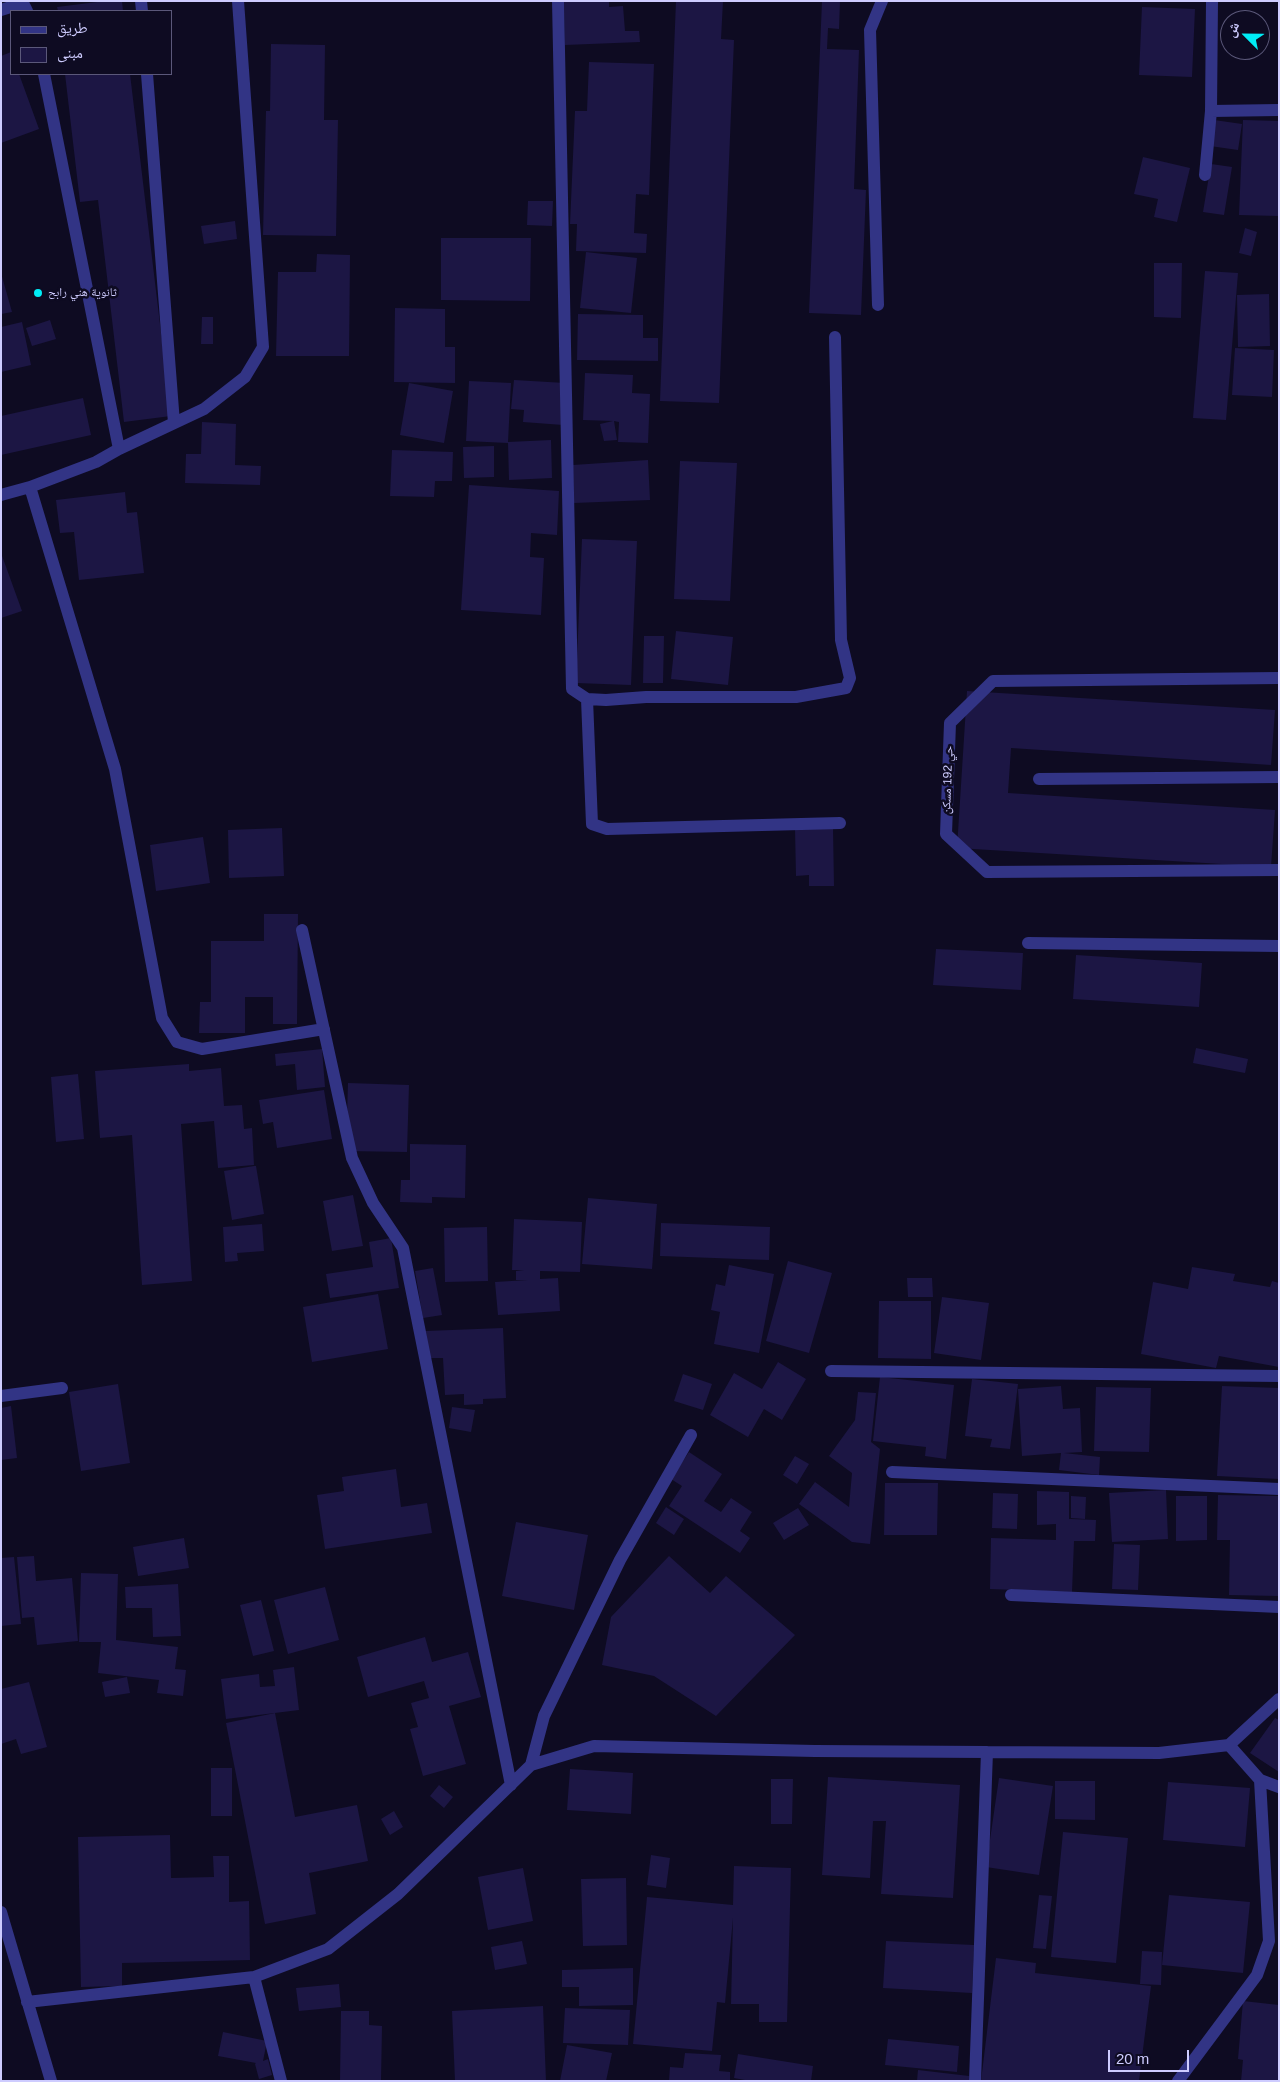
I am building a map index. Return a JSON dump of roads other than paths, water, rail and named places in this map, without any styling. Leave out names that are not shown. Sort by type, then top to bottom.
[{"type":"street","points":[[1,495],[30,488],[96,462],[204,408],[245,377],[263,347],[238,1]]},
{"type":"street","points":[[558,1],[572,689],[587,700],[796,696],[846,688],[850,678],[840,640],[835,336]]},
{"type":"street","points":[[878,305],[870,30],[882,1]]},
{"type":"street","points":[[1205,175],[1211,111],[1212,1]]},
{"type":"street","points":[[1,10],[26,5]]},
{"type":"street","points":[[44,75],[119,449]]},
{"type":"street","points":[[147,75],[174,423]]},
{"type":"street","points":[[1211,111],[1279,110]]},
{"type":"street","points":[[30,488],[115,768],[162,1018],[177,1042],[202,1049],[324,1029]]},
{"type":"street","name":"حي 192 مسكن","points":[[1279,678],[994,681],[950,723],[946,834],[987,872],[1279,870]]},
{"type":"street","points":[[587,700],[592,824],[607,829],[840,823]]},
{"type":"street","points":[[1039,779],[1279,777]]},
{"type":"street","points":[[302,930],[352,1158],[373,1203],[403,1248],[511,1785]]},
{"type":"street","points":[[1028,943],[1279,946]]},
{"type":"street","points":[[831,1371],[1279,1376]]},
{"type":"street","points":[[1,1396],[62,1388]]},
{"type":"street","points":[[531,1765],[544,1716],[552,1699],[620,1560],[691,1435]]},
{"type":"street","points":[[892,1472],[1279,1489]]},
{"type":"street","points":[[1011,1595],[1279,1607]]},
{"type":"street","points":[[27,2002],[254,1977],[328,1949],[398,1894],[531,1765],[594,1746],[815,1751],[1159,1753],[1229,1745],[1279,1699]]},
{"type":"street","points":[[1229,1745],[1260,1780],[1279,1787]]},
{"type":"street","points":[[975,2081],[987,1752]]},
{"type":"street","points":[[1178,2081],[1256,1975],[1269,1941],[1260,1780]]},
{"type":"street","points":[[1,1912],[6,1946],[27,2002],[51,2081]]},
{"type":"street","points":[[254,1977],[281,2081]]},
{"type":"place","name":"ثانوية هني رابح","points":[[38,293]]}]
